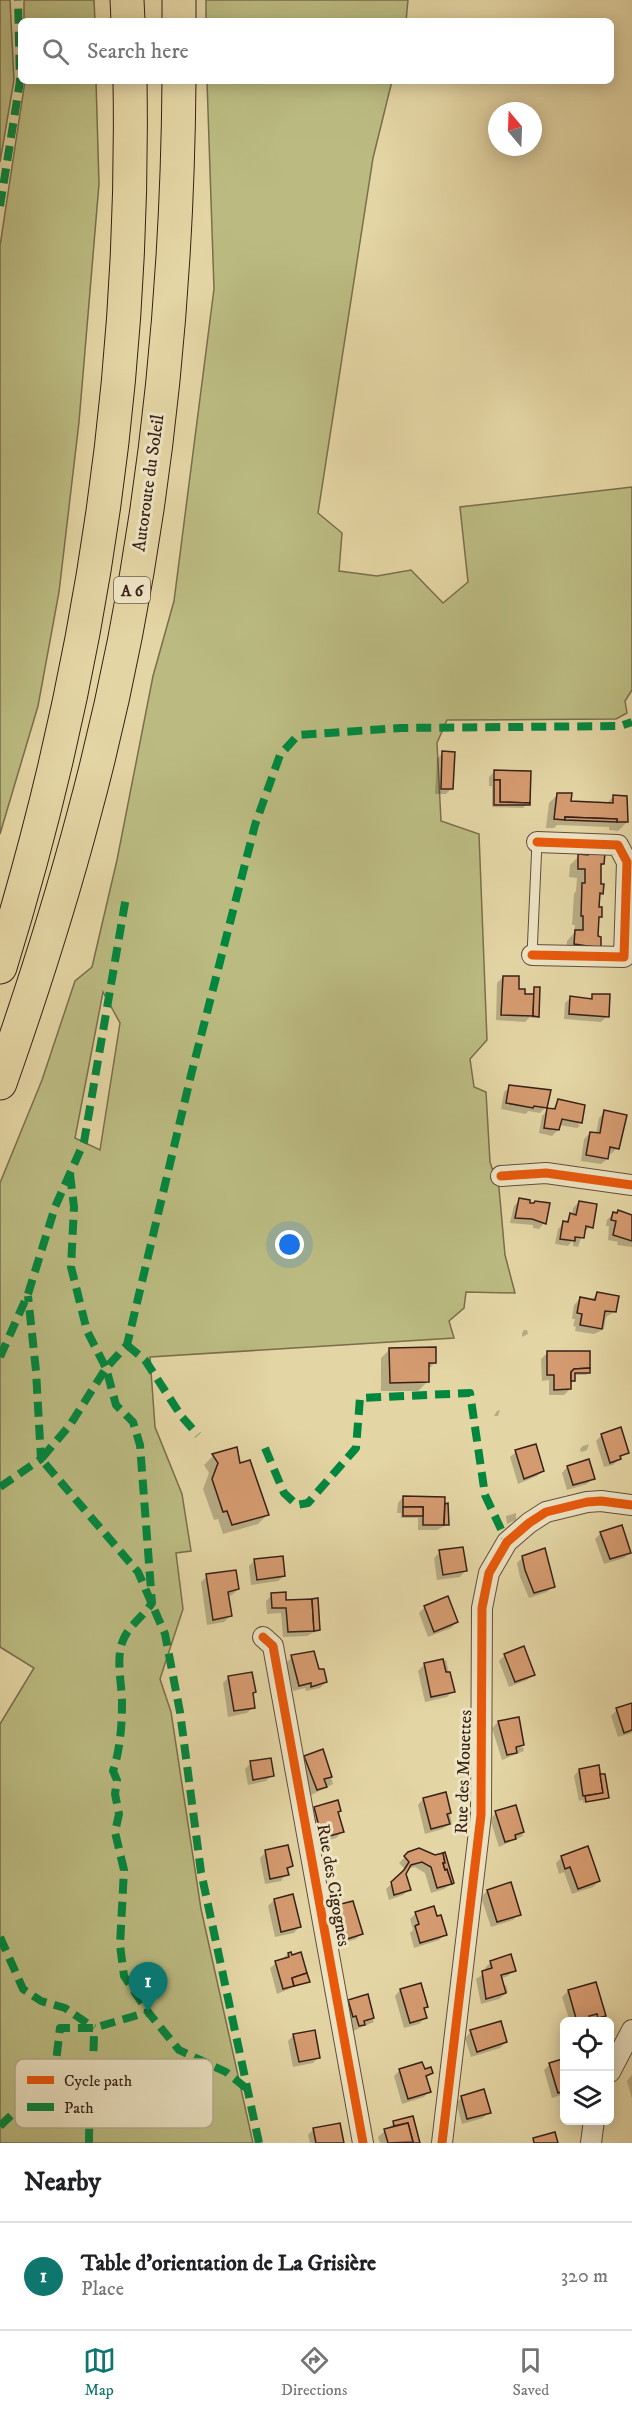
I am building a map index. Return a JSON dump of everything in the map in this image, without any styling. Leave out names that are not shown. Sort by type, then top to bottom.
[{"type":"highway","points":[[127,0],[128,18]]},
{"type":"highway","points":[[179,0],[179,18]]},
{"type":"highway","name":"A 6","points":[[0,968],[43,819],[67,721],[89,607],[119,384],[128,254],[129,84]]},
{"type":"highway","name":"Autoroute du Soleil","points":[[0,1083],[31,996],[84,816],[126,627],[143,530],[164,373],[174,245],[179,84]]},
{"type":"street","points":[[532,955],[624,957],[629,884],[627,861],[618,845],[537,842]]},
{"type":"street","points":[[501,1176],[546,1173],[582,1176],[632,1185]]},
{"type":"street","name":"Rue des Mouettes","points":[[442,2143],[481,1815],[482,1608],[489,1573],[507,1542],[546,1512],[586,1502],[601,1501],[632,1505]]},
{"type":"street","name":"Rue des Cigognes","points":[[263,1637],[273,1646],[363,2143]]},
{"type":"street","points":[[610,2071],[632,2030]]},
{"type":"street","points":[[591,2143],[593,2125]]},
{"type":"lane","points":[[532,955],[537,842]]},
{"type":"green space","points":[[0,0],[10,0],[14,80],[0,162]]},
{"type":"green space","points":[[24,0],[94,0],[95,18],[24,18]]},
{"type":"green space","points":[[206,0],[408,0],[406,18],[206,18]]},
{"type":"green space","points":[[25,84],[96,84],[99,184],[79,422],[59,592],[38,706],[0,834],[0,246]]},
{"type":"green space","points":[[207,84],[391,84],[373,158],[318,513],[342,533],[339,571],[377,576],[411,570],[443,603],[468,582],[460,507],[632,487],[632,690],[625,701],[627,713],[616,719],[447,720],[437,743],[441,821],[479,834],[487,1040],[470,1059],[474,1087],[486,1092],[490,1162],[499,1188],[505,1255],[515,1293],[466,1292],[464,1308],[449,1321],[454,1338],[150,1357],[155,1427],[182,1494],[191,1551],[176,1553],[183,1609],[160,1679],[171,1712],[201,1909],[253,2143],[0,2143],[0,1724],[34,1668],[0,1647],[0,1183],[42,1080],[75,981],[92,967],[117,860],[153,676],[174,601],[214,289]],"holes":[[[103,992],[120,1023],[100,1150],[75,1138]]]},
{"type":"building","points":[[442,751],[455,752],[453,789],[441,789]]},
{"type":"building","points":[[494,770],[531,771],[530,803],[500,802],[500,780],[494,780]]},
{"type":"building","points":[[494,780],[500,780],[500,802],[530,803],[530,805],[494,805]]},
{"type":"building","points":[[557,793],[572,793],[571,801],[613,803],[613,795],[627,796],[628,822],[617,822],[617,819],[565,817],[565,820],[554,819]]},
{"type":"building","points":[[565,817],[617,819],[617,822],[565,820]]},
{"type":"building","points":[[588,853],[605,853],[604,864],[601,864],[601,884],[604,884],[603,894],[600,893],[599,907],[602,907],[598,936],[601,937],[601,948],[574,944],[575,930],[583,930],[582,883],[585,883],[585,869],[578,869],[578,854],[588,855]]},
{"type":"building","points":[[503,976],[519,976],[519,989],[525,989],[525,994],[534,994],[533,1016],[501,1015]]},
{"type":"building","points":[[534,987],[540,987],[539,1017],[533,1016]]},
{"type":"building","points":[[592,994],[610,994],[609,1017],[569,1014],[570,996],[592,999]]},
{"type":"building","points":[[509,1085],[551,1090],[547,1108],[506,1103]]},
{"type":"building","points":[[558,1099],[585,1105],[582,1123],[562,1119],[559,1130],[544,1128],[547,1108],[555,1109]]},
{"type":"building","points":[[604,1110],[627,1115],[619,1149],[610,1147],[608,1159],[586,1155],[590,1132],[600,1133]]},
{"type":"building","points":[[519,1198],[530,1200],[530,1203],[535,1201],[550,1203],[546,1224],[532,1219],[515,1218]]},
{"type":"building","points":[[579,1201],[597,1204],[593,1228],[586,1226],[584,1238],[575,1237],[575,1241],[560,1239],[563,1221],[568,1222],[570,1213],[576,1215]]},
{"type":"building","points":[[618,1210],[632,1215],[632,1241],[613,1235],[616,1221],[611,1220],[613,1212],[617,1213]]},
{"type":"building","points":[[597,1292],[619,1296],[616,1312],[605,1311],[602,1329],[580,1325],[582,1314],[577,1313],[580,1297],[595,1300]]},
{"type":"building","points":[[436,1347],[436,1363],[429,1363],[429,1382],[390,1383],[389,1348]]},
{"type":"building","points":[[547,1351],[590,1351],[590,1368],[574,1369],[571,1372],[571,1389],[554,1390],[554,1375],[547,1375]]},
{"type":"building","points":[[590,1368],[590,1373],[575,1373],[575,1381],[571,1381],[571,1372],[574,1369]]},
{"type":"building","points":[[621,1427],[629,1453],[610,1463],[601,1434]]},
{"type":"building","points":[[536,1444],[544,1471],[524,1479],[515,1450]]},
{"type":"building","points":[[237,1447],[240,1463],[250,1460],[269,1515],[232,1525],[227,1511],[223,1512],[212,1479],[218,1463],[212,1454]]},
{"type":"building","points":[[589,1459],[595,1479],[573,1485],[567,1466]]},
{"type":"building","points":[[403,1496],[445,1497],[444,1525],[423,1525],[423,1507],[403,1507]]},
{"type":"building","points":[[448,1503],[449,1525],[444,1525],[445,1504]]},
{"type":"building","points":[[403,1507],[423,1507],[423,1516],[403,1516]]},
{"type":"building","points":[[622,1525],[631,1553],[610,1559],[600,1532]]},
{"type":"building","points":[[463,1547],[467,1571],[443,1575],[439,1550]]},
{"type":"building","points":[[545,1548],[555,1587],[534,1593],[522,1556]]},
{"type":"building","points":[[283,1556],[285,1576],[257,1580],[254,1559]]},
{"type":"building","points":[[236,1570],[239,1589],[228,1592],[232,1616],[213,1620],[206,1574]]},
{"type":"building","points":[[286,1592],[286,1600],[312,1599],[314,1631],[288,1632],[286,1608],[272,1608],[271,1593]]},
{"type":"building","points":[[448,1596],[458,1622],[434,1632],[424,1606]]},
{"type":"building","points":[[318,1598],[320,1630],[314,1631],[312,1599]]},
{"type":"building","points":[[524,1646],[535,1675],[515,1682],[504,1654]]},
{"type":"building","points":[[314,1651],[319,1669],[324,1669],[327,1682],[311,1687],[311,1683],[299,1686],[291,1655]]},
{"type":"building","points":[[443,1659],[446,1672],[450,1672],[455,1692],[431,1697],[424,1663]]},
{"type":"building","points":[[252,1672],[256,1692],[253,1693],[255,1708],[234,1711],[228,1676]]},
{"type":"building","points":[[632,1703],[632,1730],[624,1733],[616,1708]]},
{"type":"building","points":[[519,1717],[524,1745],[516,1747],[517,1753],[507,1755],[498,1721]]},
{"type":"building","points":[[323,1749],[332,1777],[324,1779],[327,1787],[317,1790],[304,1756]]},
{"type":"building","points":[[271,1758],[274,1776],[253,1780],[250,1761]]},
{"type":"building","points":[[599,1765],[603,1793],[583,1796],[579,1769]]},
{"type":"building","points":[[600,1774],[605,1774],[609,1798],[586,1802],[585,1796],[603,1793]]},
{"type":"building","points":[[446,1792],[451,1813],[447,1814],[450,1824],[431,1829],[423,1798]]},
{"type":"building","points":[[338,1800],[341,1811],[338,1812],[344,1832],[322,1838],[314,1807]]},
{"type":"building","points":[[516,1805],[524,1832],[515,1835],[516,1839],[505,1842],[495,1811]]},
{"type":"building","points":[[288,1845],[293,1866],[287,1868],[289,1875],[270,1879],[265,1850]]},
{"type":"building","points":[[588,1846],[600,1881],[578,1889],[570,1867],[565,1869],[561,1856]]},
{"type":"building","points":[[419,1848],[435,1855],[443,1853],[445,1870],[447,1869],[452,1884],[437,1888],[431,1867],[422,1862],[411,1865],[406,1874],[411,1890],[394,1895],[391,1882],[409,1862],[404,1856]]},
{"type":"building","points":[[445,1852],[454,1883],[452,1884],[443,1863],[445,1863],[443,1853]]},
{"type":"building","points":[[511,1882],[521,1915],[497,1922],[487,1890]]},
{"type":"building","points":[[293,1894],[301,1927],[281,1932],[274,1899]]},
{"type":"building","points":[[353,1901],[363,1934],[344,1940],[333,1906]]},
{"type":"building","points":[[434,1906],[437,1916],[441,1915],[447,1935],[420,1943],[415,1926],[419,1924],[415,1912]]},
{"type":"building","points":[[291,1952],[292,1955],[301,1952],[307,1973],[292,1978],[294,1986],[283,1989],[275,1961],[289,1957],[288,1953]]},
{"type":"building","points":[[511,1954],[516,1971],[501,1975],[506,1993],[486,1999],[482,1971],[492,1968],[490,1961]]},
{"type":"building","points":[[307,1973],[310,1982],[294,1986],[292,1978]]},
{"type":"building","points":[[596,1982],[606,2016],[598,2017],[597,2014],[589,2017],[576,2017],[568,1990]]},
{"type":"building","points":[[421,1983],[428,2007],[424,2008],[427,2018],[410,2023],[400,1989]]},
{"type":"building","points":[[368,1994],[374,2018],[364,2021],[365,2025],[359,2026],[356,2016],[353,2017],[348,2000]]},
{"type":"building","points":[[501,2021],[507,2042],[477,2052],[470,2030]]},
{"type":"building","points":[[315,2030],[320,2058],[299,2062],[293,2034]]},
{"type":"building","points":[[560,2060],[560,2092],[558,2093],[549,2063]]},
{"type":"building","points":[[422,2062],[425,2069],[431,2067],[433,2073],[426,2076],[431,2092],[408,2099],[399,2069]]},
{"type":"building","points":[[484,2089],[491,2113],[467,2119],[461,2096]]},
{"type":"building","points":[[413,2116],[420,2143],[409,2143],[413,2142],[408,2123],[394,2126],[393,2121]]},
{"type":"building","points":[[340,2123],[344,2143],[316,2143],[313,2128]]},
{"type":"building","points":[[408,2123],[413,2142],[388,2143],[384,2129]]},
{"type":"building","points":[[555,2132],[558,2143],[534,2143],[533,2138]]},
{"type":"marked path","points":[[18,0],[18,18]]},
{"type":"marked path","points":[[0,206],[20,84]]},
{"type":"marked path","points":[[259,2143],[201,1872],[180,1712],[165,1634],[138,1572],[41,1459],[70,1425],[106,1368],[127,1345],[191,1075],[255,825],[280,755],[298,735],[401,728],[620,726],[632,722]]},
{"type":"marked path","points":[[0,1357],[28,1294],[55,1207],[84,1142],[126,897]]},
{"type":"marked path","points":[[70,1174],[74,1207],[71,1267],[87,1331],[106,1368],[116,1405],[133,1422],[140,1445],[152,1603],[127,1632],[120,1650],[122,1720],[113,1771],[117,1780],[115,1794],[119,1814],[115,1832],[124,1870],[120,1945],[124,1976],[148,2012]]},
{"type":"marked path","points":[[0,1487],[41,1459],[36,1371],[28,1296]]},
{"type":"marked path","points":[[127,1345],[145,1360],[182,1417],[198,1435]]},
{"type":"marked path","points":[[265,1448],[284,1493],[297,1505],[308,1503],[356,1448],[360,1398],[470,1393],[485,1495],[507,1542]]},
{"type":"marked path","points":[[0,1937],[23,1989],[41,2001],[65,2008],[94,2028]]},
{"type":"marked path","points":[[56,2059],[60,2028],[94,2028],[148,2012],[179,2050],[198,2059]]},
{"type":"marked path","points":[[93,2059],[94,2028]]},
{"type":"marked path","points":[[213,2066],[226,2072],[246,2088]]},
{"type":"marked path","points":[[0,2126],[15,2112]]},
{"type":"marked path","points":[[89,2143],[90,2128]]},
{"type":"cycle path","points":[[532,955],[624,957],[627,862],[618,845],[537,842]]},
{"type":"cycle path","points":[[501,1176],[546,1173],[632,1185]]},
{"type":"cycle path","points":[[442,2143],[481,1815],[482,1608],[489,1573],[507,1542],[546,1512],[587,1502],[601,1501],[632,1505]]},
{"type":"cycle path","points":[[263,1637],[273,1646],[363,2143]]},
{"type":"place","name":"Table d'orientation de La Grisière","points":[[148,2012]]}]
